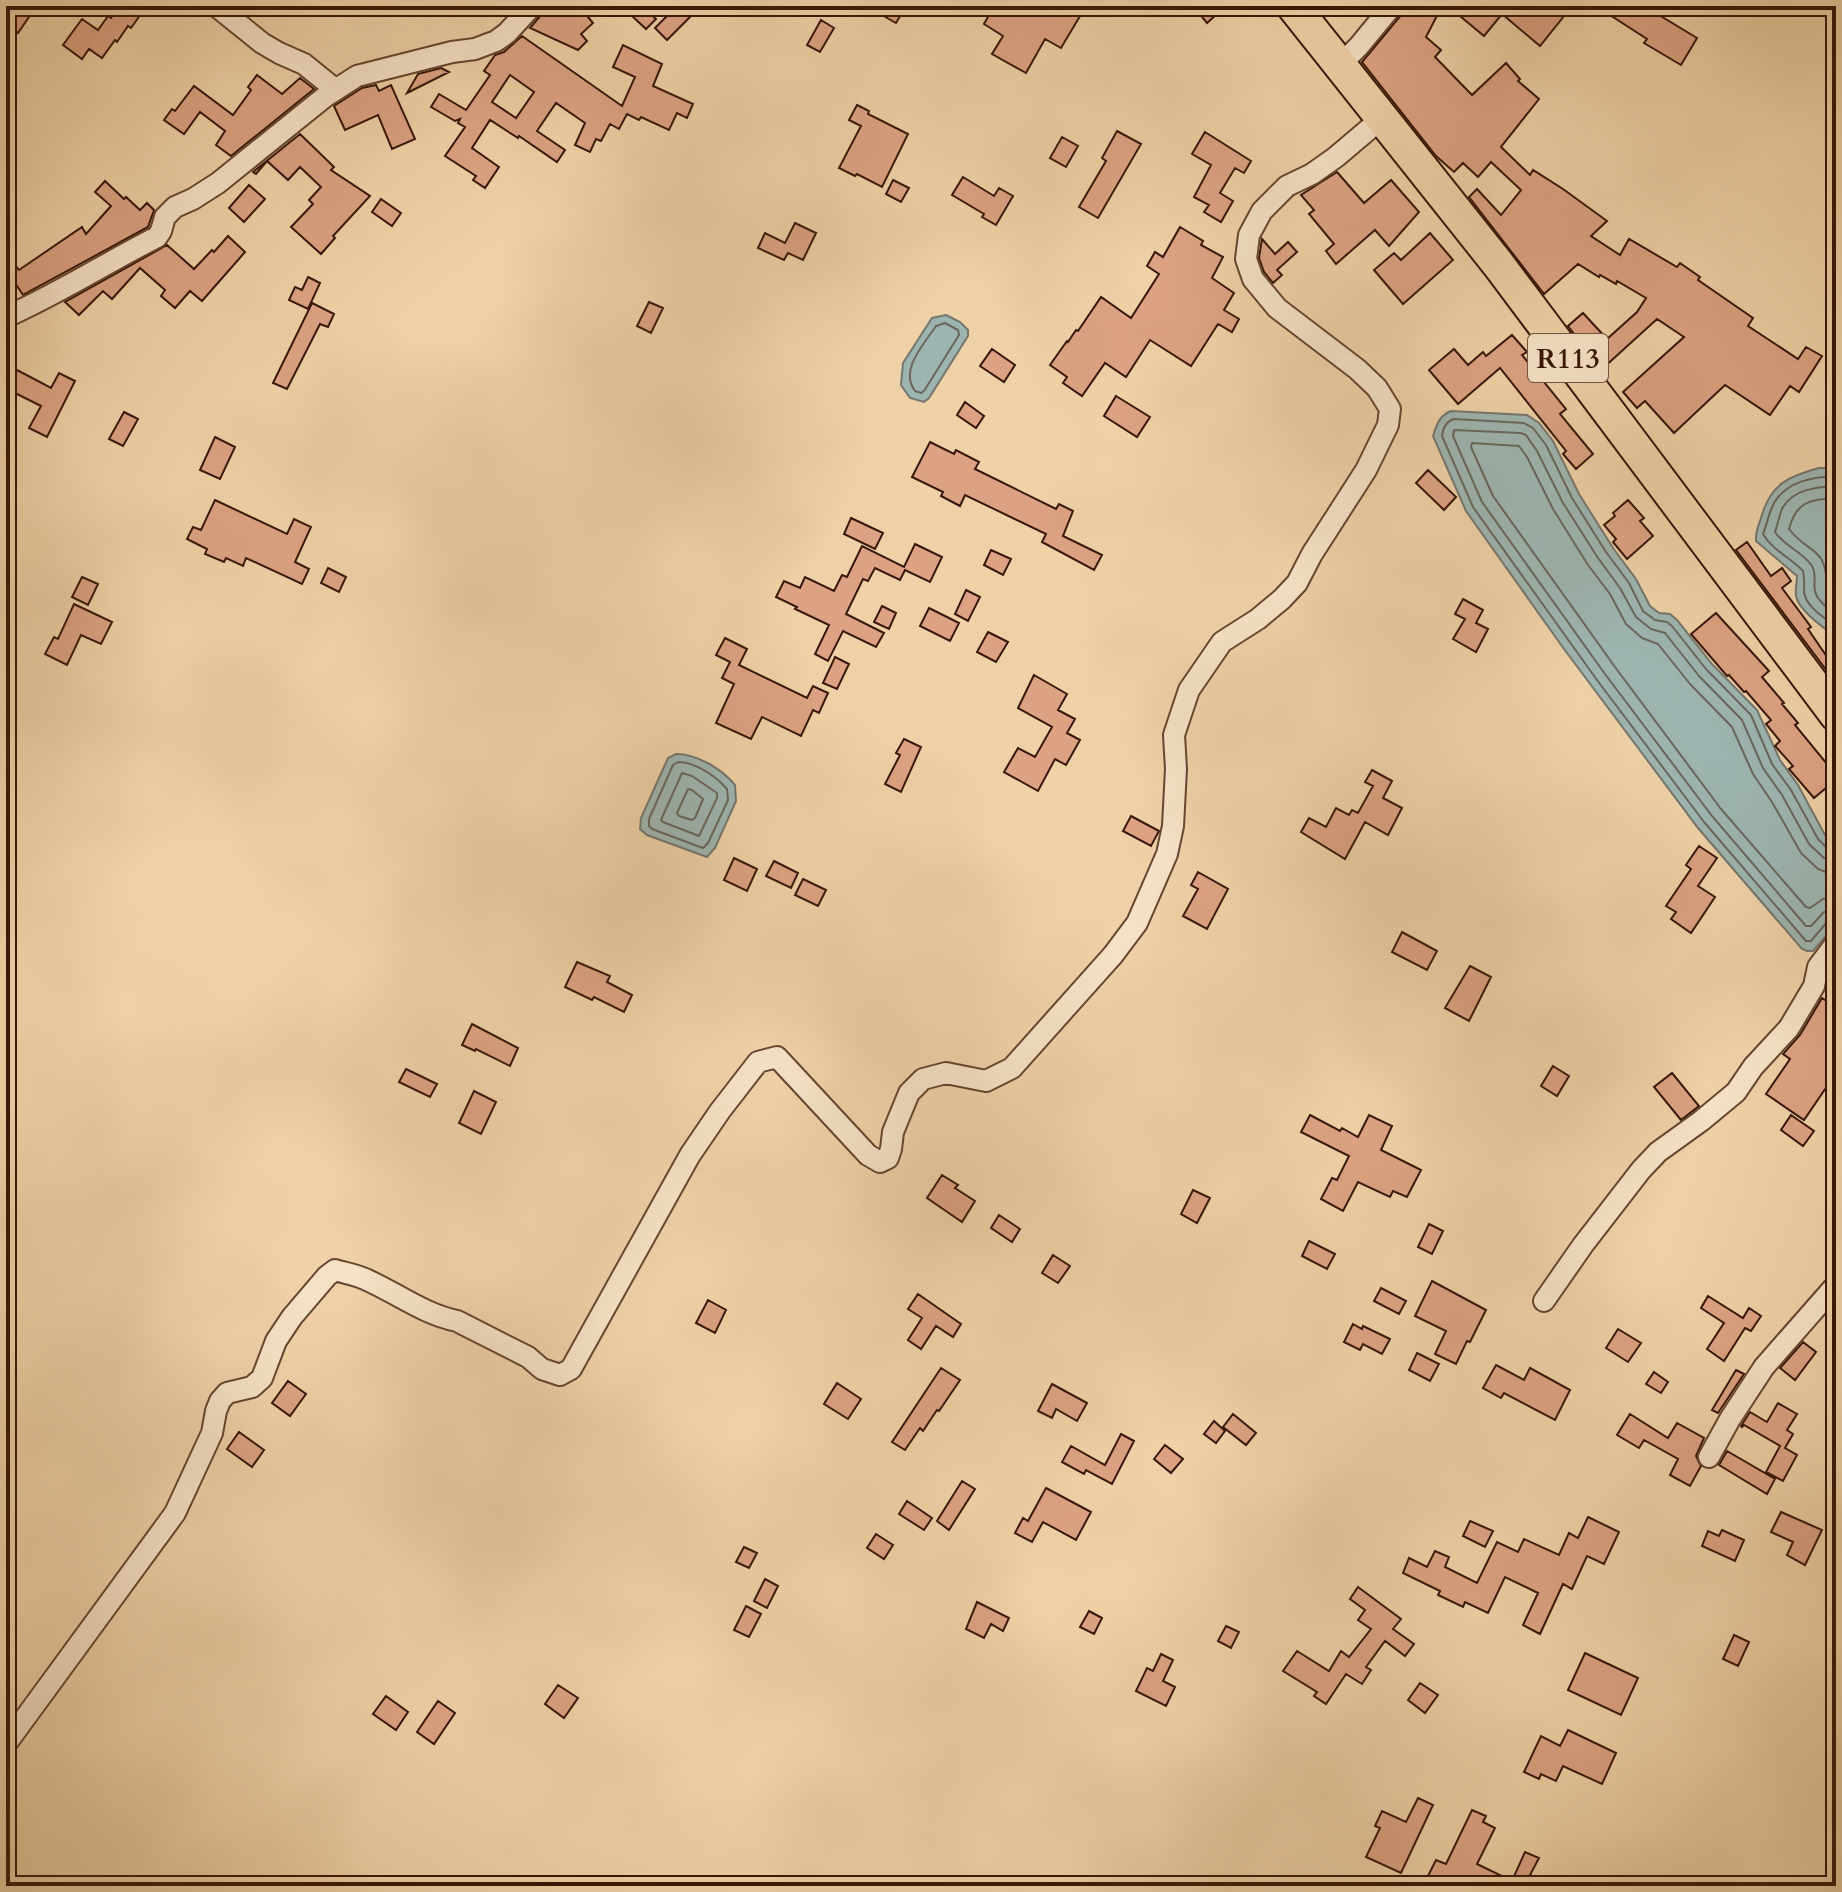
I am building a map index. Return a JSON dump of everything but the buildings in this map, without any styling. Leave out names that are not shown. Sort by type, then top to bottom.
[{"type":"main road","name":"R113","points":[[1293,6],[1498,264],[1836,715]]},
{"type":"street","points":[[216,6],[262,43],[304,64],[336,90]]},
{"type":"street","points":[[6,317],[68,287],[157,237],[165,217],[175,207],[218,183],[357,76],[475,49],[496,41],[532,6]]},
{"type":"street","points":[[1340,65],[1392,6]]},
{"type":"street","points":[[6,1744],[175,1513],[212,1433],[220,1401],[227,1393],[252,1387],[262,1378],[276,1341],[292,1317],[335,1270],[364,1279],[417,1307],[457,1321],[528,1357],[542,1369],[560,1375],[571,1369],[690,1155],[758,1062],[777,1057],[868,1155],[880,1162],[888,1158],[893,1132],[909,1093],[923,1079],[946,1073],[986,1081],[1012,1068],[1113,955],[1137,923],[1167,854],[1173,826],[1174,735],[1189,690],[1222,642],[1258,619],[1297,583],[1366,470],[1388,425],[1390,409],[1377,388],[1277,308],[1253,279],[1246,259],[1249,235],[1262,211],[1287,186],[1312,174],[1336,157],[1382,118]]},
{"type":"street","points":[[1544,1301],[1641,1170],[1658,1152],[1736,1092],[1753,1067],[1789,1028],[1814,986],[1818,967],[1836,943]]},
{"type":"street","points":[[1709,1457],[1764,1367],[1836,1285]]},
{"type":"water","points":[[946,315],[960,322],[968,330],[968,336],[929,398],[924,402],[910,398],[901,385],[903,363],[932,318]]},
{"type":"water","points":[[1451,411],[1527,415],[1539,423],[1553,441],[1579,494],[1636,579],[1650,606],[1677,620],[1712,664],[1757,710],[1780,760],[1798,785],[1825,835],[1836,846],[1836,924],[1813,951],[1802,949],[1698,828],[1564,649],[1466,511],[1433,436],[1441,418]]},
{"type":"water","points":[[1819,468],[1836,468],[1836,637],[1798,602],[1797,576],[1756,541],[1766,504],[1776,489],[1790,478]]},
{"type":"water","points":[[676,754],[708,764],[735,785],[736,801],[715,848],[707,857],[647,835],[640,829],[641,818],[668,758]]}]
